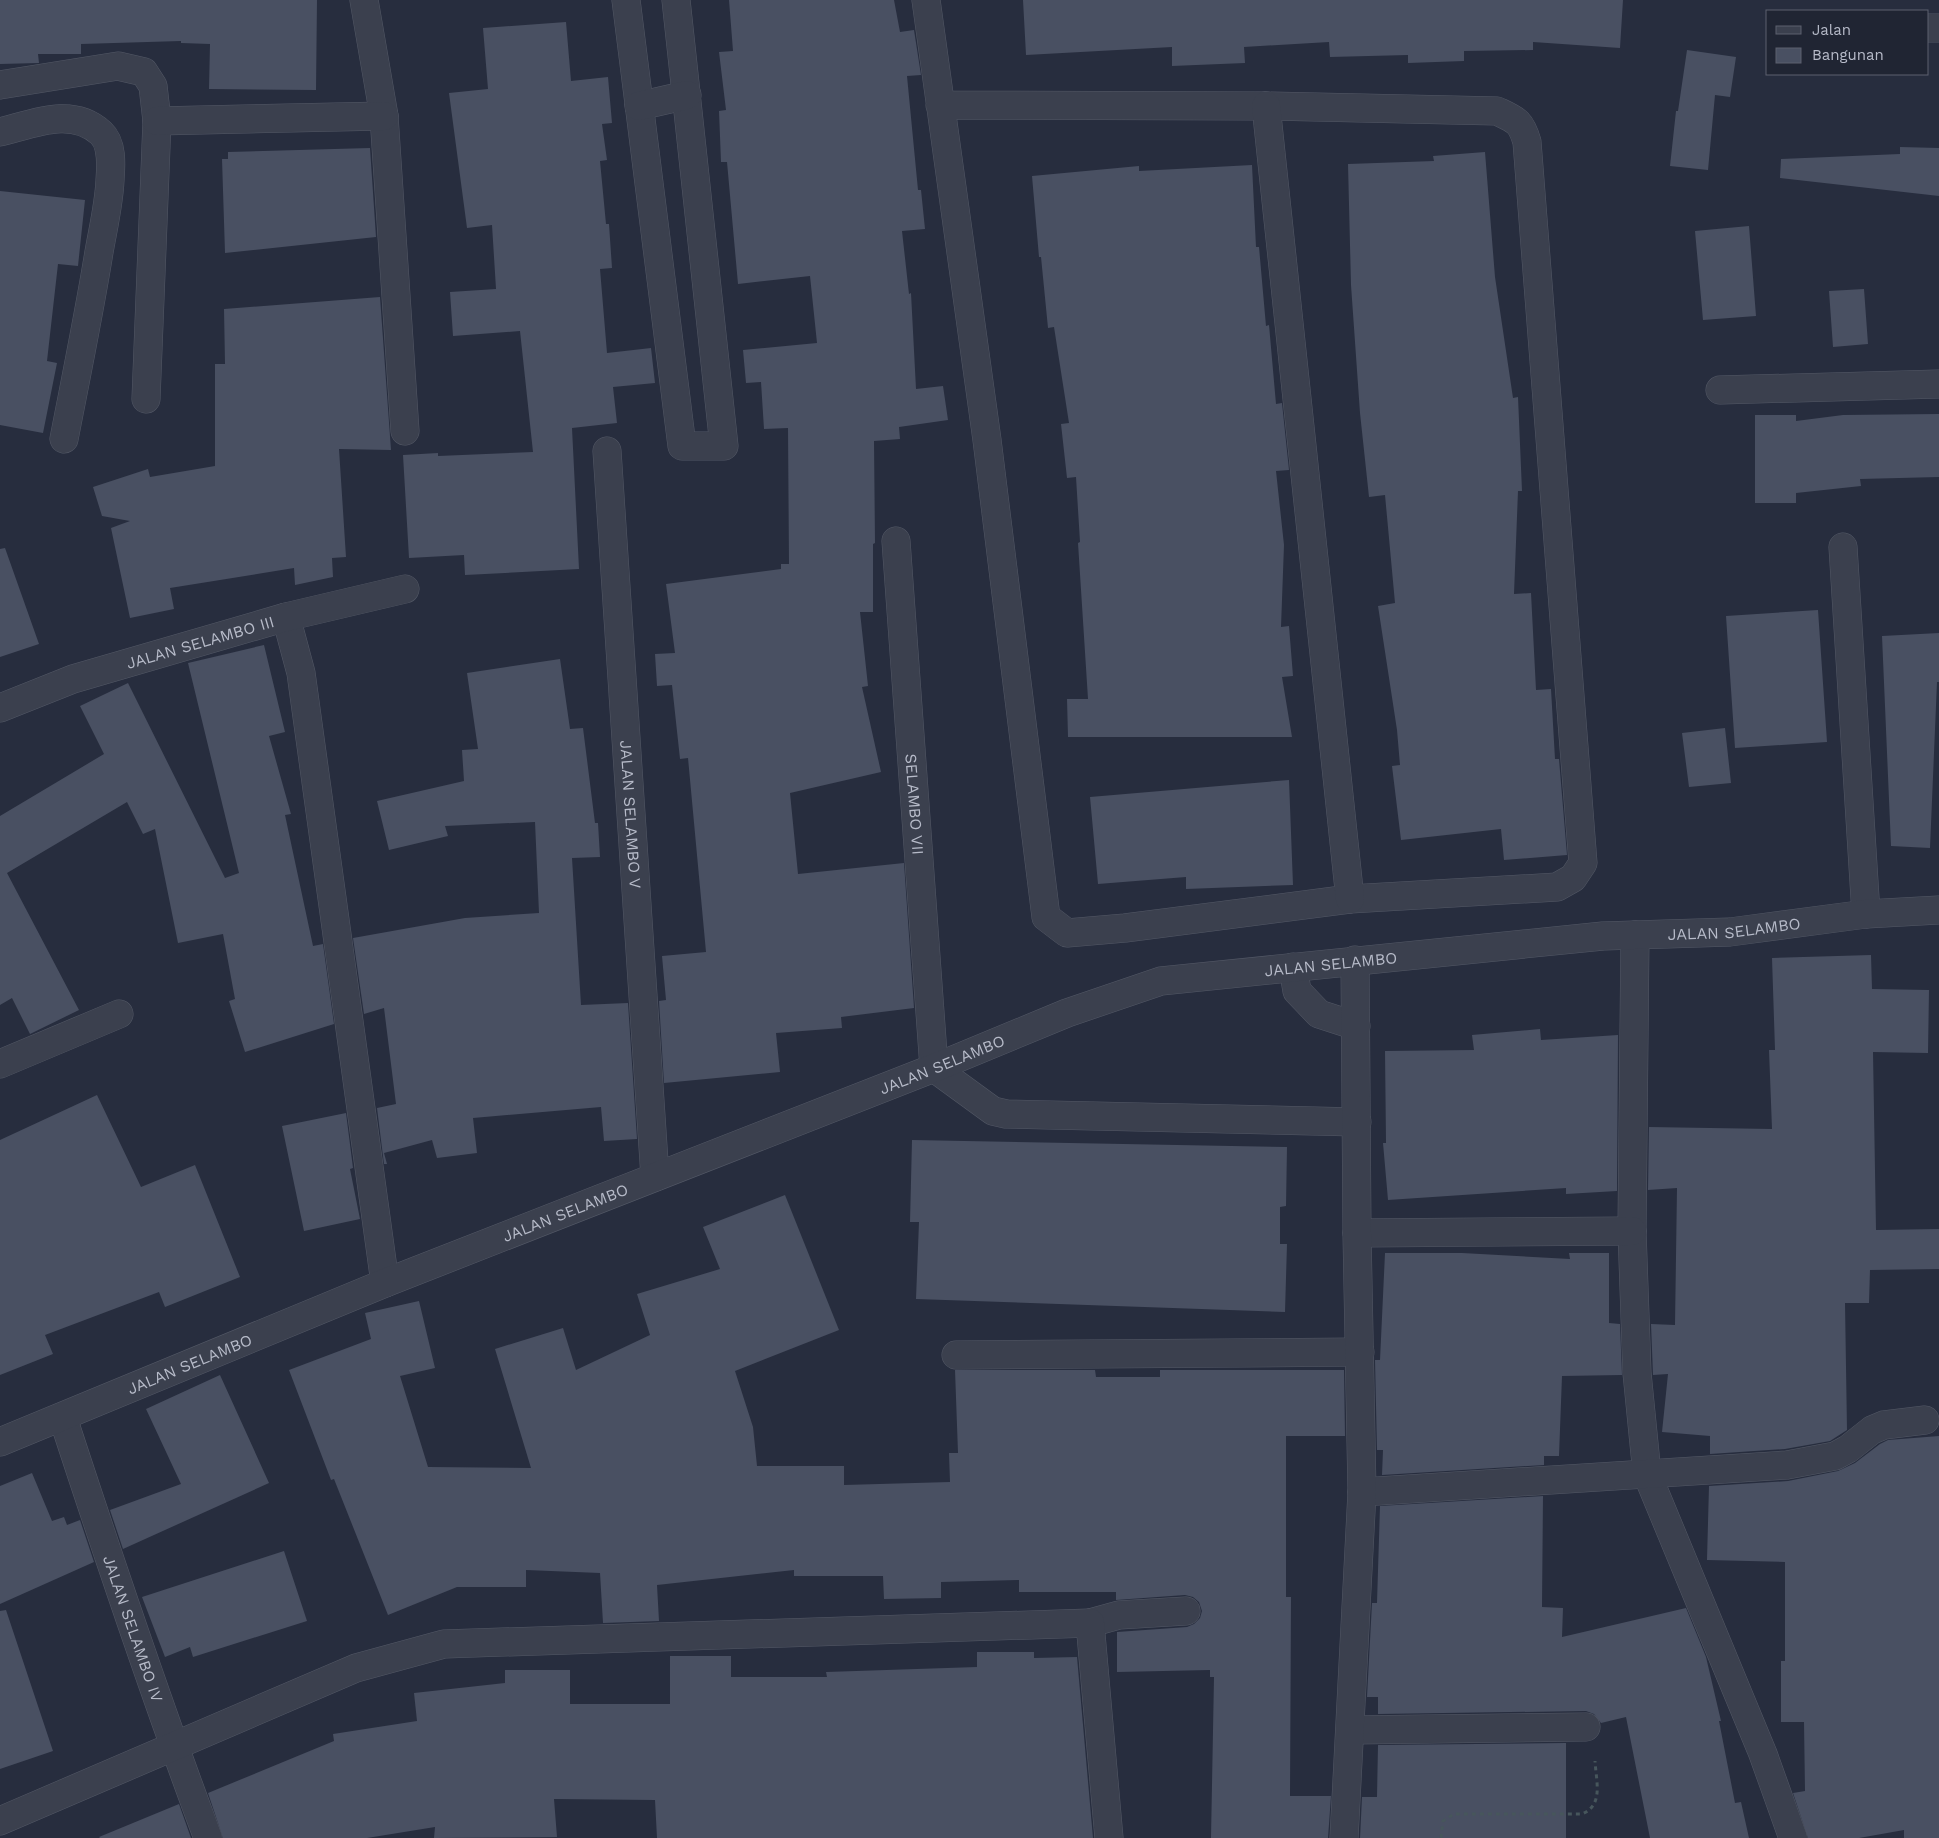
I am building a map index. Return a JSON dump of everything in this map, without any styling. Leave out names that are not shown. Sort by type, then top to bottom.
[{"type":"street","points":[[364,0],[384,116],[405,430]]},
{"type":"street","points":[[626,0],[682,446],[724,446],[676,0]]},
{"type":"street","points":[[926,0],[940,105],[986,440],[1046,917],[1067,933],[1125,928],[1350,900],[1557,887],[1572,878],[1583,863],[1527,142],[1523,127],[1497,110],[1266,106],[940,105]]},
{"type":"street","points":[[0,85],[118,66],[144,72],[154,86],[157,121],[146,399]]},
{"type":"street","points":[[639,106],[687,95]]},
{"type":"street","points":[[1266,106],[1350,900]]},
{"type":"street","points":[[157,121],[384,116]]},
{"type":"street","points":[[0,132],[55,118],[72,118],[89,125],[102,134],[110,149],[109,191],[96,273],[64,439]]},
{"type":"street","points":[[1720,390],[1939,384]]},
{"type":"street","name":"JALAN SELAMBO V","points":[[606,451],[655,1177]]},
{"type":"street","name":"SELAMBO VII","points":[[896,541],[934,1068]]},
{"type":"street","points":[[1843,547],[1866,914]]},
{"type":"street","name":"JALAN SELAMBO III","points":[[0,708],[73,678],[286,617],[405,589]]},
{"type":"street","points":[[286,617],[301,673],[385,1283]]},
{"type":"street","name":"JALAN SELAMBO","points":[[0,1442],[63,1418],[385,1283],[934,1068],[1066,1013],[1161,980],[1603,936],[1730,932],[1866,914],[1939,910]]},
{"type":"street","points":[[1635,935],[1632,1231],[1637,1373],[1647,1474],[1763,1754],[1793,1838]]},
{"type":"street","points":[[1344,1838],[1362,1492],[1355,960]]},
{"type":"street","points":[[1293,967],[1297,991],[1319,1014],[1356,1026]]},
{"type":"street","points":[[0,1064],[119,1014]]},
{"type":"street","points":[[934,1068],[994,1111],[1006,1114],[1358,1122]]},
{"type":"street","points":[[1358,1233],[1632,1231]]},
{"type":"street","points":[[956,1354],[1360,1352]]},
{"type":"street","name":"JALAN SELAMBO IV","points":[[63,1418],[115,1577],[208,1838]]},
{"type":"street","points":[[1362,1492],[1787,1465],[1835,1456],[1848,1450],[1872,1430],[1878,1428],[1925,1420]]},
{"type":"street","points":[[0,1821],[356,1668],[444,1644],[1090,1623],[1120,1615],[1186,1611]]},
{"type":"street","points":[[1090,1623],[1110,1838]]},
{"type":"street","points":[[1351,1730],[1586,1727]]},
{"type":"path","points":[[1441,1838],[1443,1821],[1454,1814],[1582,1814],[1591,1810],[1597,1801],[1594,1734],[1591,1729],[1586,1727]]},
{"type":"building","points":[[0,0],[317,0],[316,90],[209,89],[210,44],[181,43],[181,41],[81,44],[81,54],[38,54],[39,63],[0,64]]},
{"type":"building","points":[[729,0],[894,0],[900,32],[914,30],[921,75],[907,76],[918,190],[921,190],[925,229],[902,231],[909,294],[911,293],[916,389],[943,386],[948,420],[899,427],[900,439],[874,441],[875,543],[873,544],[873,612],[860,612],[868,686],[862,687],[881,772],[790,793],[798,874],[904,863],[914,1008],[841,1017],[842,1028],[776,1033],[780,1072],[664,1083],[659,1001],[666,1000],[662,956],[706,952],[688,758],[680,759],[672,685],[657,686],[655,654],[675,653],[666,584],[781,569],[781,564],[789,564],[788,428],[764,429],[761,382],[746,383],[743,350],[817,343],[810,276],[738,284],[727,162],[721,162],[719,111],[726,110],[719,52],[733,51]]},
{"type":"building","points":[[1023,0],[1623,0],[1620,48],[1533,42],[1533,50],[1464,51],[1464,61],[1408,63],[1408,55],[1330,57],[1329,42],[1244,47],[1245,63],[1172,66],[1172,47],[1026,55]]},
{"type":"building","points":[[566,22],[571,81],[608,77],[612,123],[602,124],[607,160],[600,161],[606,224],[609,224],[612,268],[600,269],[607,353],[651,348],[655,383],[613,387],[617,423],[572,428],[579,569],[465,575],[464,555],[409,558],[403,455],[438,453],[438,456],[533,452],[520,331],[453,336],[450,292],[496,289],[492,225],[467,228],[449,93],[488,89],[483,28]]},
{"type":"building","points":[[1687,50],[1736,57],[1730,97],[1715,95],[1708,170],[1670,166],[1676,111],[1678,111]]},
{"type":"building","points":[[1900,147],[1939,148],[1939,196],[1780,178],[1781,159],[1900,154]]},
{"type":"building","points":[[370,148],[376,237],[225,253],[222,159],[228,159],[228,152]]},
{"type":"building","points":[[1485,152],[1495,277],[1513,398],[1518,397],[1522,491],[1518,491],[1514,594],[1531,593],[1536,690],[1551,689],[1555,759],[1559,759],[1567,855],[1504,860],[1501,829],[1401,840],[1392,766],[1400,765],[1397,730],[1378,606],[1395,603],[1385,495],[1369,497],[1360,413],[1351,285],[1348,164],[1434,161],[1433,156]]},
{"type":"building","points":[[1252,165],[1256,247],[1259,247],[1266,326],[1269,325],[1276,404],[1282,403],[1289,470],[1276,471],[1284,545],[1281,627],[1289,626],[1293,676],[1282,677],[1292,737],[1068,737],[1067,699],[1088,699],[1078,543],[1080,542],[1076,477],[1067,478],[1061,424],[1069,423],[1054,327],[1048,328],[1041,257],[1039,257],[1032,176],[1139,166],[1139,171]]},
{"type":"building","points":[[0,191],[85,200],[78,266],[58,264],[47,361],[57,363],[43,433],[0,425]]},
{"type":"building","points":[[1749,226],[1756,316],[1703,320],[1695,231]]},
{"type":"building","points":[[1864,289],[1868,344],[1833,347],[1829,291]]},
{"type":"building","points":[[380,297],[391,450],[339,449],[346,557],[332,558],[333,577],[295,585],[294,568],[170,588],[174,609],[130,618],[111,528],[130,521],[102,516],[93,487],[148,469],[150,477],[215,466],[215,364],[225,364],[224,309]]},
{"type":"building","points":[[1939,414],[1939,477],[1860,479],[1861,486],[1796,493],[1796,503],[1755,503],[1755,415],[1796,415],[1796,421],[1843,415]]},
{"type":"building","points":[[5,548],[39,644],[0,657],[0,549]]},
{"type":"building","points":[[1818,610],[1827,742],[1735,748],[1726,616]]},
{"type":"building","points":[[1939,633],[1939,682],[1937,682],[1930,848],[1891,846],[1882,636]]},
{"type":"building","points":[[264,645],[285,732],[269,736],[291,814],[285,815],[313,946],[323,944],[334,1024],[245,1052],[229,1001],[235,999],[223,934],[178,943],[155,829],[143,834],[127,802],[7,873],[79,1010],[30,1034],[12,998],[0,1005],[0,816],[104,754],[80,706],[128,683],[225,878],[239,873],[188,663]]},
{"type":"building","points":[[560,659],[570,729],[583,728],[595,823],[598,823],[600,857],[572,858],[581,1005],[628,1003],[637,1139],[604,1141],[601,1107],[473,1118],[477,1153],[437,1158],[432,1140],[384,1153],[387,1164],[384,1164],[377,1108],[396,1104],[384,1008],[364,1014],[353,938],[465,918],[539,913],[535,822],[445,826],[448,836],[389,850],[377,801],[464,781],[462,750],[478,749],[467,673]]},
{"type":"building","points":[[1725,728],[1731,783],[1689,787],[1682,733]]},
{"type":"building","points":[[1289,780],[1293,885],[1186,889],[1186,877],[1098,884],[1090,797]]},
{"type":"building","points":[[1871,955],[1872,989],[1929,990],[1928,1053],[1873,1052],[1876,1230],[1939,1229],[1939,1269],[1870,1270],[1869,1303],[1845,1303],[1847,1430],[1830,1441],[1785,1449],[1710,1454],[1710,1436],[1662,1432],[1668,1374],[1653,1375],[1651,1324],[1675,1325],[1677,1188],[1648,1190],[1649,1127],[1772,1129],[1769,1050],[1775,1050],[1772,958]]},
{"type":"building","points":[[1540,1029],[1541,1040],[1618,1035],[1617,1191],[1566,1194],[1566,1188],[1388,1200],[1383,1143],[1386,1143],[1385,1051],[1474,1050],[1472,1035]]},
{"type":"building","points":[[97,1095],[141,1187],[195,1165],[240,1277],[165,1307],[159,1292],[45,1335],[53,1354],[0,1375],[0,1140]]},
{"type":"building","points":[[346,1113],[353,1168],[350,1169],[360,1219],[304,1231],[282,1126]]},
{"type":"building","points":[[912,1140],[1287,1147],[1286,1206],[1280,1207],[1280,1244],[1287,1244],[1285,1312],[916,1299],[919,1222],[910,1222]]},
{"type":"building","points":[[785,1195],[839,1330],[735,1371],[753,1427],[757,1466],[844,1466],[844,1485],[950,1482],[949,1453],[958,1453],[955,1370],[1095,1370],[1096,1377],[1160,1377],[1160,1370],[1344,1370],[1345,1436],[1286,1436],[1286,1597],[1291,1597],[1290,1796],[1331,1796],[1328,1838],[1211,1838],[1214,1677],[1210,1677],[1210,1670],[1117,1672],[1117,1632],[1187,1627],[1194,1624],[1200,1618],[1202,1611],[1199,1602],[1193,1597],[1185,1595],[1116,1600],[1116,1592],[1019,1592],[1019,1580],[941,1582],[941,1598],[884,1599],[883,1576],[794,1576],[794,1570],[657,1585],[659,1621],[603,1623],[600,1573],[526,1570],[526,1587],[457,1587],[388,1615],[334,1479],[331,1480],[289,1370],[371,1339],[365,1313],[419,1301],[435,1368],[400,1376],[428,1467],[531,1468],[495,1349],[563,1328],[576,1370],[650,1335],[637,1294],[720,1269],[703,1227]]},
{"type":"building","points":[[1385,1253],[1462,1253],[1570,1259],[1569,1253],[1609,1253],[1609,1323],[1620,1324],[1622,1375],[1562,1376],[1559,1456],[1544,1456],[1544,1465],[1382,1475],[1383,1450],[1377,1450],[1375,1360],[1380,1360]]},
{"type":"building","points":[[220,1375],[269,1483],[123,1549],[110,1510],[181,1484],[146,1409]]},
{"type":"building","points":[[1939,1436],[1939,1838],[1904,1838],[1904,1830],[1859,1838],[1808,1838],[1793,1793],[1805,1791],[1804,1722],[1781,1722],[1781,1661],[1785,1661],[1785,1562],[1707,1560],[1709,1486],[1788,1481],[1838,1471],[1855,1463],[1888,1440]]},
{"type":"building","points":[[32,1473],[52,1521],[64,1517],[67,1525],[80,1520],[94,1562],[0,1604],[0,1486]]},
{"type":"building","points":[[1543,1496],[1542,1607],[1563,1608],[1562,1637],[1686,1608],[1706,1657],[1721,1721],[1719,1721],[1735,1803],[1741,1802],[1749,1838],[1650,1838],[1626,1717],[1601,1723],[1594,1714],[1586,1711],[1378,1714],[1378,1697],[1367,1697],[1372,1603],[1377,1603],[1380,1506]]},
{"type":"building","points":[[284,1551],[307,1621],[193,1657],[190,1647],[165,1657],[142,1597]]},
{"type":"building","points":[[6,1610],[53,1751],[0,1769],[0,1611]]},
{"type":"building","points":[[977,1652],[1034,1652],[1034,1658],[1077,1657],[1093,1838],[657,1838],[655,1800],[554,1799],[557,1837],[434,1838],[435,1827],[367,1838],[223,1838],[208,1793],[334,1741],[333,1734],[417,1721],[414,1693],[505,1683],[505,1670],[570,1670],[570,1704],[670,1704],[670,1656],[731,1656],[731,1677],[827,1677],[826,1672],[977,1667]]},
{"type":"building","points":[[1566,1743],[1566,1838],[1360,1838],[1362,1797],[1377,1797],[1378,1745]]},
{"type":"building","points":[[179,1804],[191,1838],[99,1837]]}]
